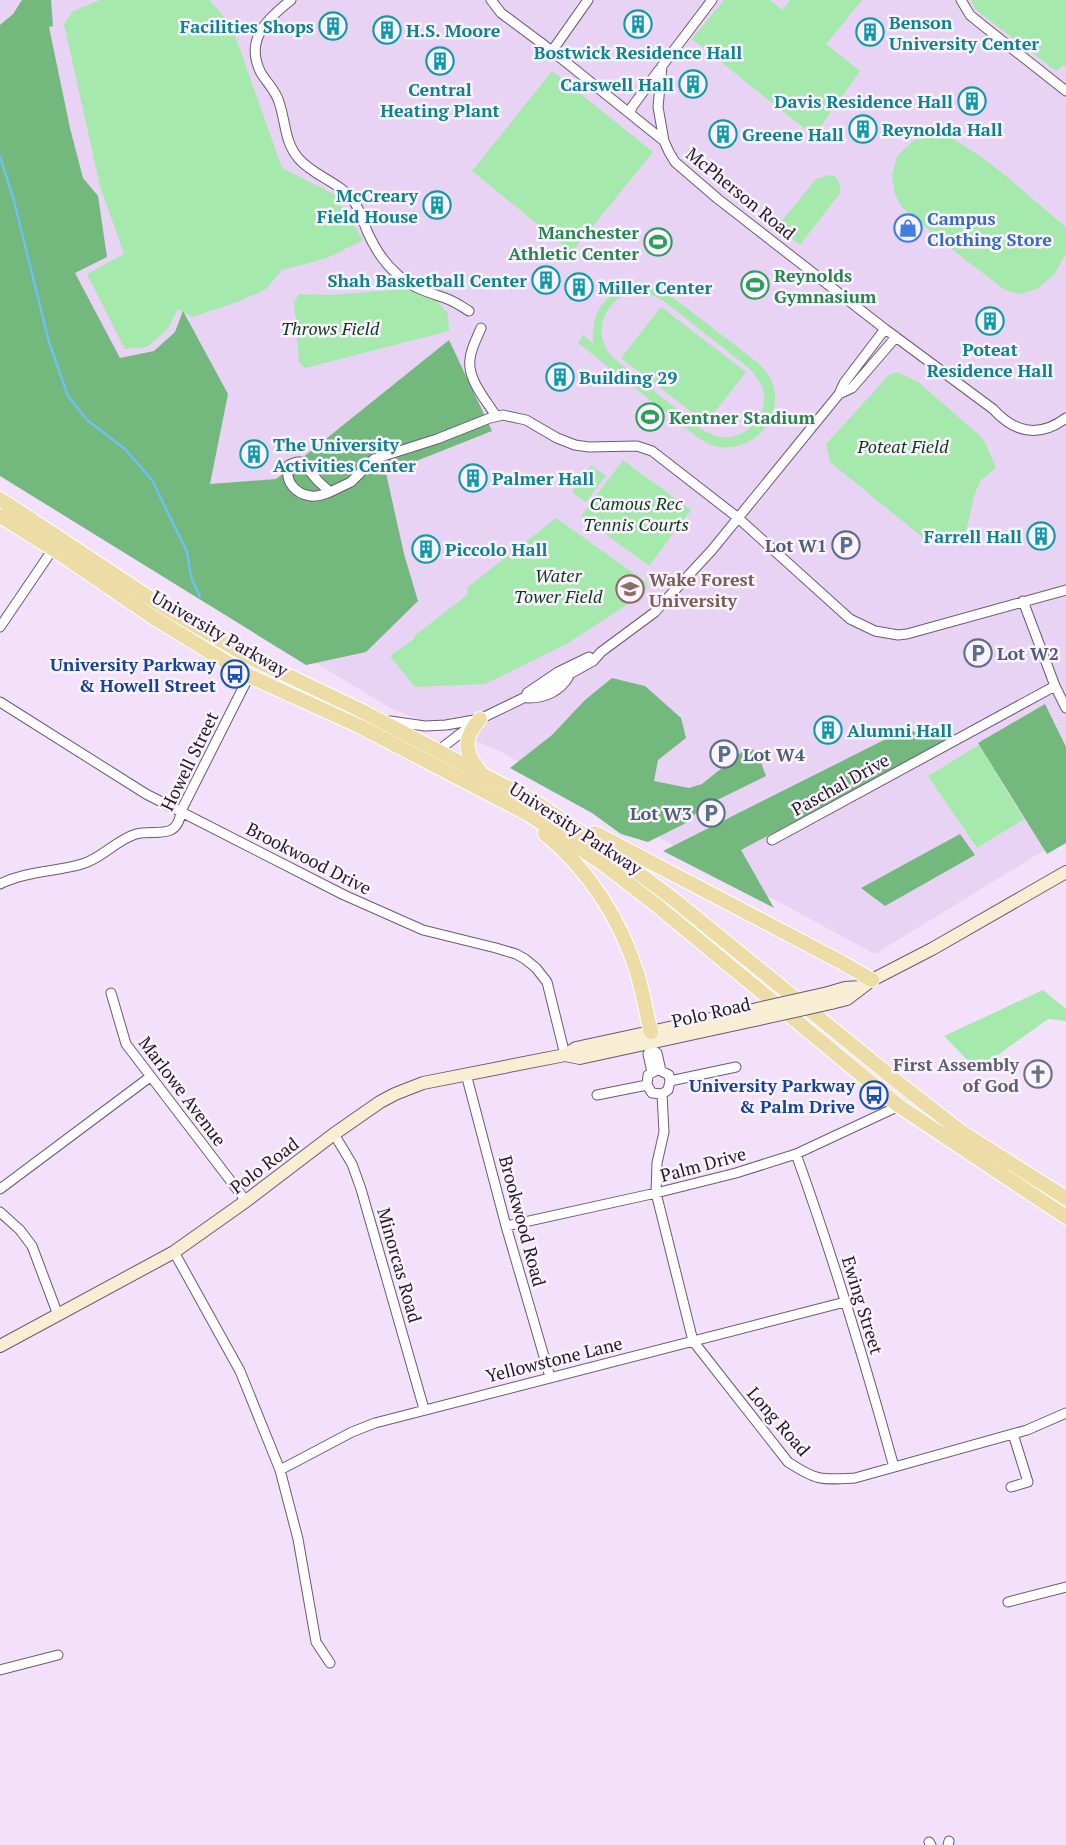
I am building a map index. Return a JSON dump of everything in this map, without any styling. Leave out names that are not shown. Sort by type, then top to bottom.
[{"type":"main road","name":"University Parkway","points":[[0,499],[154,618],[250,676],[389,742],[528,814],[583,851],[655,904],[899,1106],[1066,1217]]},
{"type":"main road","name":"University Parkway","points":[[0,516],[56,544],[249,657],[378,719],[537,803],[614,855],[672,898],[963,1133],[1066,1198]]},
{"type":"main road","points":[[480,719],[470,730],[468,746],[470,756],[482,773]]},
{"type":"main road","points":[[389,742],[399,740],[428,754],[433,754],[439,750]]},
{"type":"main road","points":[[496,798],[554,841],[598,892],[611,913],[631,954],[651,1042]]},
{"type":"main road","points":[[537,803],[841,962],[866,984]]},
{"type":"main road","name":"Polo Road","points":[[651,1042],[754,1015],[830,998],[845,988],[866,984],[932,949],[1066,872]]},
{"type":"main road","name":"Polo Road","points":[[0,1346],[174,1252],[246,1201],[334,1134],[380,1102],[395,1094],[423,1083],[564,1055],[576,1048],[666,1040],[754,1015]]},
{"type":"street","points":[[291,0],[261,28],[257,41],[256,56],[260,71],[278,97],[286,135],[293,152],[306,166],[339,187],[353,200],[378,251],[398,275],[419,289],[451,300],[468,311]]},
{"type":"street","name":"McPherson Road","points":[[491,0],[501,13],[552,51],[664,141],[668,152],[676,162],[718,199],[1013,426],[1036,432],[1057,425],[1066,418]]},
{"type":"street","points":[[552,51],[588,0]]},
{"type":"street","points":[[630,113],[632,107],[712,0]]},
{"type":"street","points":[[961,0],[970,15],[1066,92]]},
{"type":"street","points":[[662,66],[658,107],[664,141]]},
{"type":"street","points":[[481,328],[470,359],[470,367],[476,385],[496,416]]},
{"type":"street","points":[[439,750],[480,719],[571,674],[592,661],[601,652],[655,612],[712,550],[839,394],[844,383],[885,329]]},
{"type":"street","points":[[839,394],[852,388],[896,337]]},
{"type":"street","points":[[330,492],[302,462],[289,465],[288,479],[297,491],[313,496],[330,492],[351,482],[374,459],[503,415],[519,418],[534,424],[557,438],[582,446],[637,446],[648,449],[737,518],[850,619],[875,631],[898,635],[907,634],[1066,590]]},
{"type":"street","points":[[0,627],[56,544]]},
{"type":"street","points":[[1023,601],[1055,686],[1066,708]]},
{"type":"street","points":[[523,698],[532,688],[543,681],[601,652]]},
{"type":"street","name":"Howell Street","points":[[0,884],[20,876],[82,865],[112,846],[137,834],[169,831],[179,822],[181,812],[250,676]]},
{"type":"street","name":"Paschal Drive","points":[[772,840],[1055,686]]},
{"type":"street","name":"Brookwood Drive","points":[[0,702],[146,794],[344,895],[407,924],[496,948],[525,959],[536,968],[547,982],[564,1055]]},
{"type":"street","points":[[378,719],[425,726],[446,726],[480,719]]},
{"type":"street","name":"Marlowe Avenue","points":[[111,993],[126,1044],[246,1201]]},
{"type":"street","points":[[651,1042],[657,1052],[657,1072]]},
{"type":"street","points":[[670,1081],[736,1067]]},
{"type":"street","points":[[657,1072],[669,1075],[670,1081],[668,1090],[662,1094],[652,1093],[647,1084],[648,1075],[657,1072]]},
{"type":"street","name":"Brookwood Road","points":[[466,1074],[506,1226],[550,1377]]},
{"type":"street","points":[[0,1189],[150,1077]]},
{"type":"street","points":[[597,1095],[647,1084]]},
{"type":"street","name":"Long Road","points":[[662,1094],[664,1132],[657,1163],[656,1193],[693,1341],[788,1462],[808,1476],[825,1480],[855,1478],[1027,1430],[1066,1412]]},
{"type":"street","name":"Palm Drive","points":[[506,1226],[656,1193],[736,1173],[796,1154],[899,1106]]},
{"type":"street","name":"Minorcas Road","points":[[334,1134],[352,1164],[361,1189],[424,1409]]},
{"type":"street","name":"Ewing Street","points":[[796,1154],[845,1302],[894,1467]]},
{"type":"street","points":[[0,1212],[20,1230],[32,1246],[58,1315]]},
{"type":"street","points":[[174,1252],[240,1371],[280,1470],[298,1539],[316,1642],[330,1663]]},
{"type":"street","name":"Yellowstone Lane","points":[[280,1470],[352,1432],[375,1423],[845,1302]]},
{"type":"street","points":[[1011,1487],[1028,1482],[1014,1434]]},
{"type":"street","points":[[1008,1602],[1066,1587]]},
{"type":"street","points":[[0,1670],[58,1655]]},
{"type":"shaded area","name":"Wake Forest University","points":[[0,0],[1066,0],[1066,837],[875,954],[495,749],[390,708],[0,470]]},
{"type":"green space","points":[[22,0],[51,0],[53,26],[49,27],[70,128],[83,178],[98,196],[107,257],[75,273],[120,358],[154,351],[175,332],[183,311],[228,394],[210,484],[276,479],[449,340],[492,431],[386,473],[404,554],[418,601],[366,652],[306,665],[0,476],[0,25],[13,14]]},
{"type":"green space","points":[[100,0],[209,0],[231,24],[282,168],[334,194],[363,240],[327,258],[282,270],[266,289],[235,303],[192,317],[178,309],[167,330],[147,347],[125,349],[87,274],[124,254],[100,186],[64,24],[73,11]]},
{"type":"green space","points":[[724,0],[770,0],[782,10],[790,0],[862,0],[826,44],[860,71],[814,136],[692,39]]},
{"type":"green space","points":[[971,0],[1066,0],[1066,67],[1063,65],[1056,71],[975,9]]},
{"type":"green space","points":[[552,71],[653,152],[572,252],[472,171]]},
{"type":"green space","points":[[945,135],[992,165],[1066,227],[1066,254],[1054,275],[1037,289],[1019,294],[1005,290],[950,248],[903,208],[895,195],[892,176],[897,156],[914,140],[926,136]]},
{"type":"green space","points":[[827,175],[835,176],[840,184],[840,193],[800,245],[777,227],[816,179]]},
{"type":"green space","points":[[636,284],[648,284],[659,287],[760,365],[771,381],[775,395],[771,418],[757,436],[737,446],[714,446],[707,443],[578,343],[583,335],[593,343],[595,321],[602,304],[625,288]],"holes":[[[636,292],[655,296],[750,369],[757,378],[764,396],[763,405],[756,422],[742,433],[724,437],[715,436],[701,429],[615,359],[607,350],[602,334],[603,320],[615,301]]]},
{"type":"green space","name":"Throws Field","points":[[406,289],[438,302],[448,314],[449,331],[305,368],[299,362],[294,302],[299,294],[331,295]]},
{"type":"green space","points":[[661,307],[746,372],[706,423],[621,358]]},
{"type":"green space","name":"Poteat Field","points":[[897,372],[918,382],[977,433],[985,442],[996,468],[981,480],[975,493],[964,539],[949,543],[927,541],[830,462],[826,444],[889,375]]},
{"type":"green space","name":"Camous Rec Tennis Courts","points":[[623,460],[691,510],[649,566],[581,516]]},
{"type":"green space","points":[[591,465],[606,476],[586,502],[572,492]]},
{"type":"green space","name":"Water Tower Field","points":[[556,518],[647,583],[645,593],[568,643],[485,684],[415,687],[390,656],[414,639],[414,636],[467,595],[468,587]]},
{"type":"green space","points":[[612,678],[645,686],[681,718],[686,738],[658,760],[654,781],[689,788],[702,784],[748,747],[757,752],[766,776],[701,808],[688,822],[648,842],[621,834],[592,813],[510,768],[552,735],[585,700]]},
{"type":"green space","points":[[1045,704],[1066,747],[1066,843],[1047,854],[978,743]]},
{"type":"green space","points":[[941,725],[949,740],[741,850],[774,908],[663,851],[908,728],[921,736]]},
{"type":"green space","points":[[979,745],[1024,819],[977,848],[928,776]]},
{"type":"green space","points":[[960,834],[975,855],[885,906],[861,888]]},
{"type":"green space","points":[[1043,990],[1066,1009],[1066,1021],[1048,1019],[977,1070],[944,1036]]},
{"type":"waterway","points":[[0,157],[13,197],[49,342],[68,396],[87,420],[125,449],[152,480],[187,552],[191,577],[200,597]]},
{"type":"place","name":"Bostwick Residence Hall","points":[[638,24]]},
{"type":"place","name":"Facilities Shops","points":[[333,26]]},
{"type":"place","name":"H.S. Moore","points":[[387,30]]},
{"type":"place","name":"Benson University Center","points":[[870,32]]},
{"type":"place","name":"Central Heating Plant","points":[[440,61]]},
{"type":"place","name":"Carswell Hall","points":[[693,84]]},
{"type":"place","name":"Davis Residence Hall","points":[[972,101]]},
{"type":"place","name":"Reynolda Hall","points":[[863,129]]},
{"type":"place","name":"Greene Hall","points":[[723,134]]},
{"type":"place","name":"McCreary Field House","points":[[437,205]]},
{"type":"place","name":"Campus Clothing Store","points":[[908,228]]},
{"type":"place","name":"Manchester Athletic Center","points":[[658,242]]},
{"type":"place","name":"Shah Basketball Center","points":[[546,280]]},
{"type":"place","name":"Reynolds Gymnasium","points":[[755,285]]},
{"type":"place","name":"Miller Center","points":[[579,287]]},
{"type":"place","name":"Poteat Residence Hall","points":[[990,321]]},
{"type":"place","name":"Building 29","points":[[560,377]]},
{"type":"place","name":"Kentner Stadium","points":[[650,417]]},
{"type":"place","name":"The University Activities Center","points":[[254,454]]},
{"type":"place","name":"Palmer Hall","points":[[473,478]]},
{"type":"place","name":"Farrell Hall","points":[[1041,536]]},
{"type":"place","name":"Lot W1","points":[[846,545]]},
{"type":"place","name":"Piccolo Hall","points":[[426,549]]},
{"type":"place","name":"Wake Forest University","points":[[630,589]]},
{"type":"place","name":"Lot W2","points":[[978,653]]},
{"type":"place","name":"University Parkway & Howell Street","points":[[235,674]]},
{"type":"place","name":"Alumni Hall","points":[[828,730]]},
{"type":"place","name":"Lot W4","points":[[724,754]]},
{"type":"place","name":"Lot W3","points":[[711,813]]},
{"type":"place","name":"First Assembly of God","points":[[1038,1074]]},
{"type":"place","name":"University Parkway & Palm Drive","points":[[874,1095]]}]
